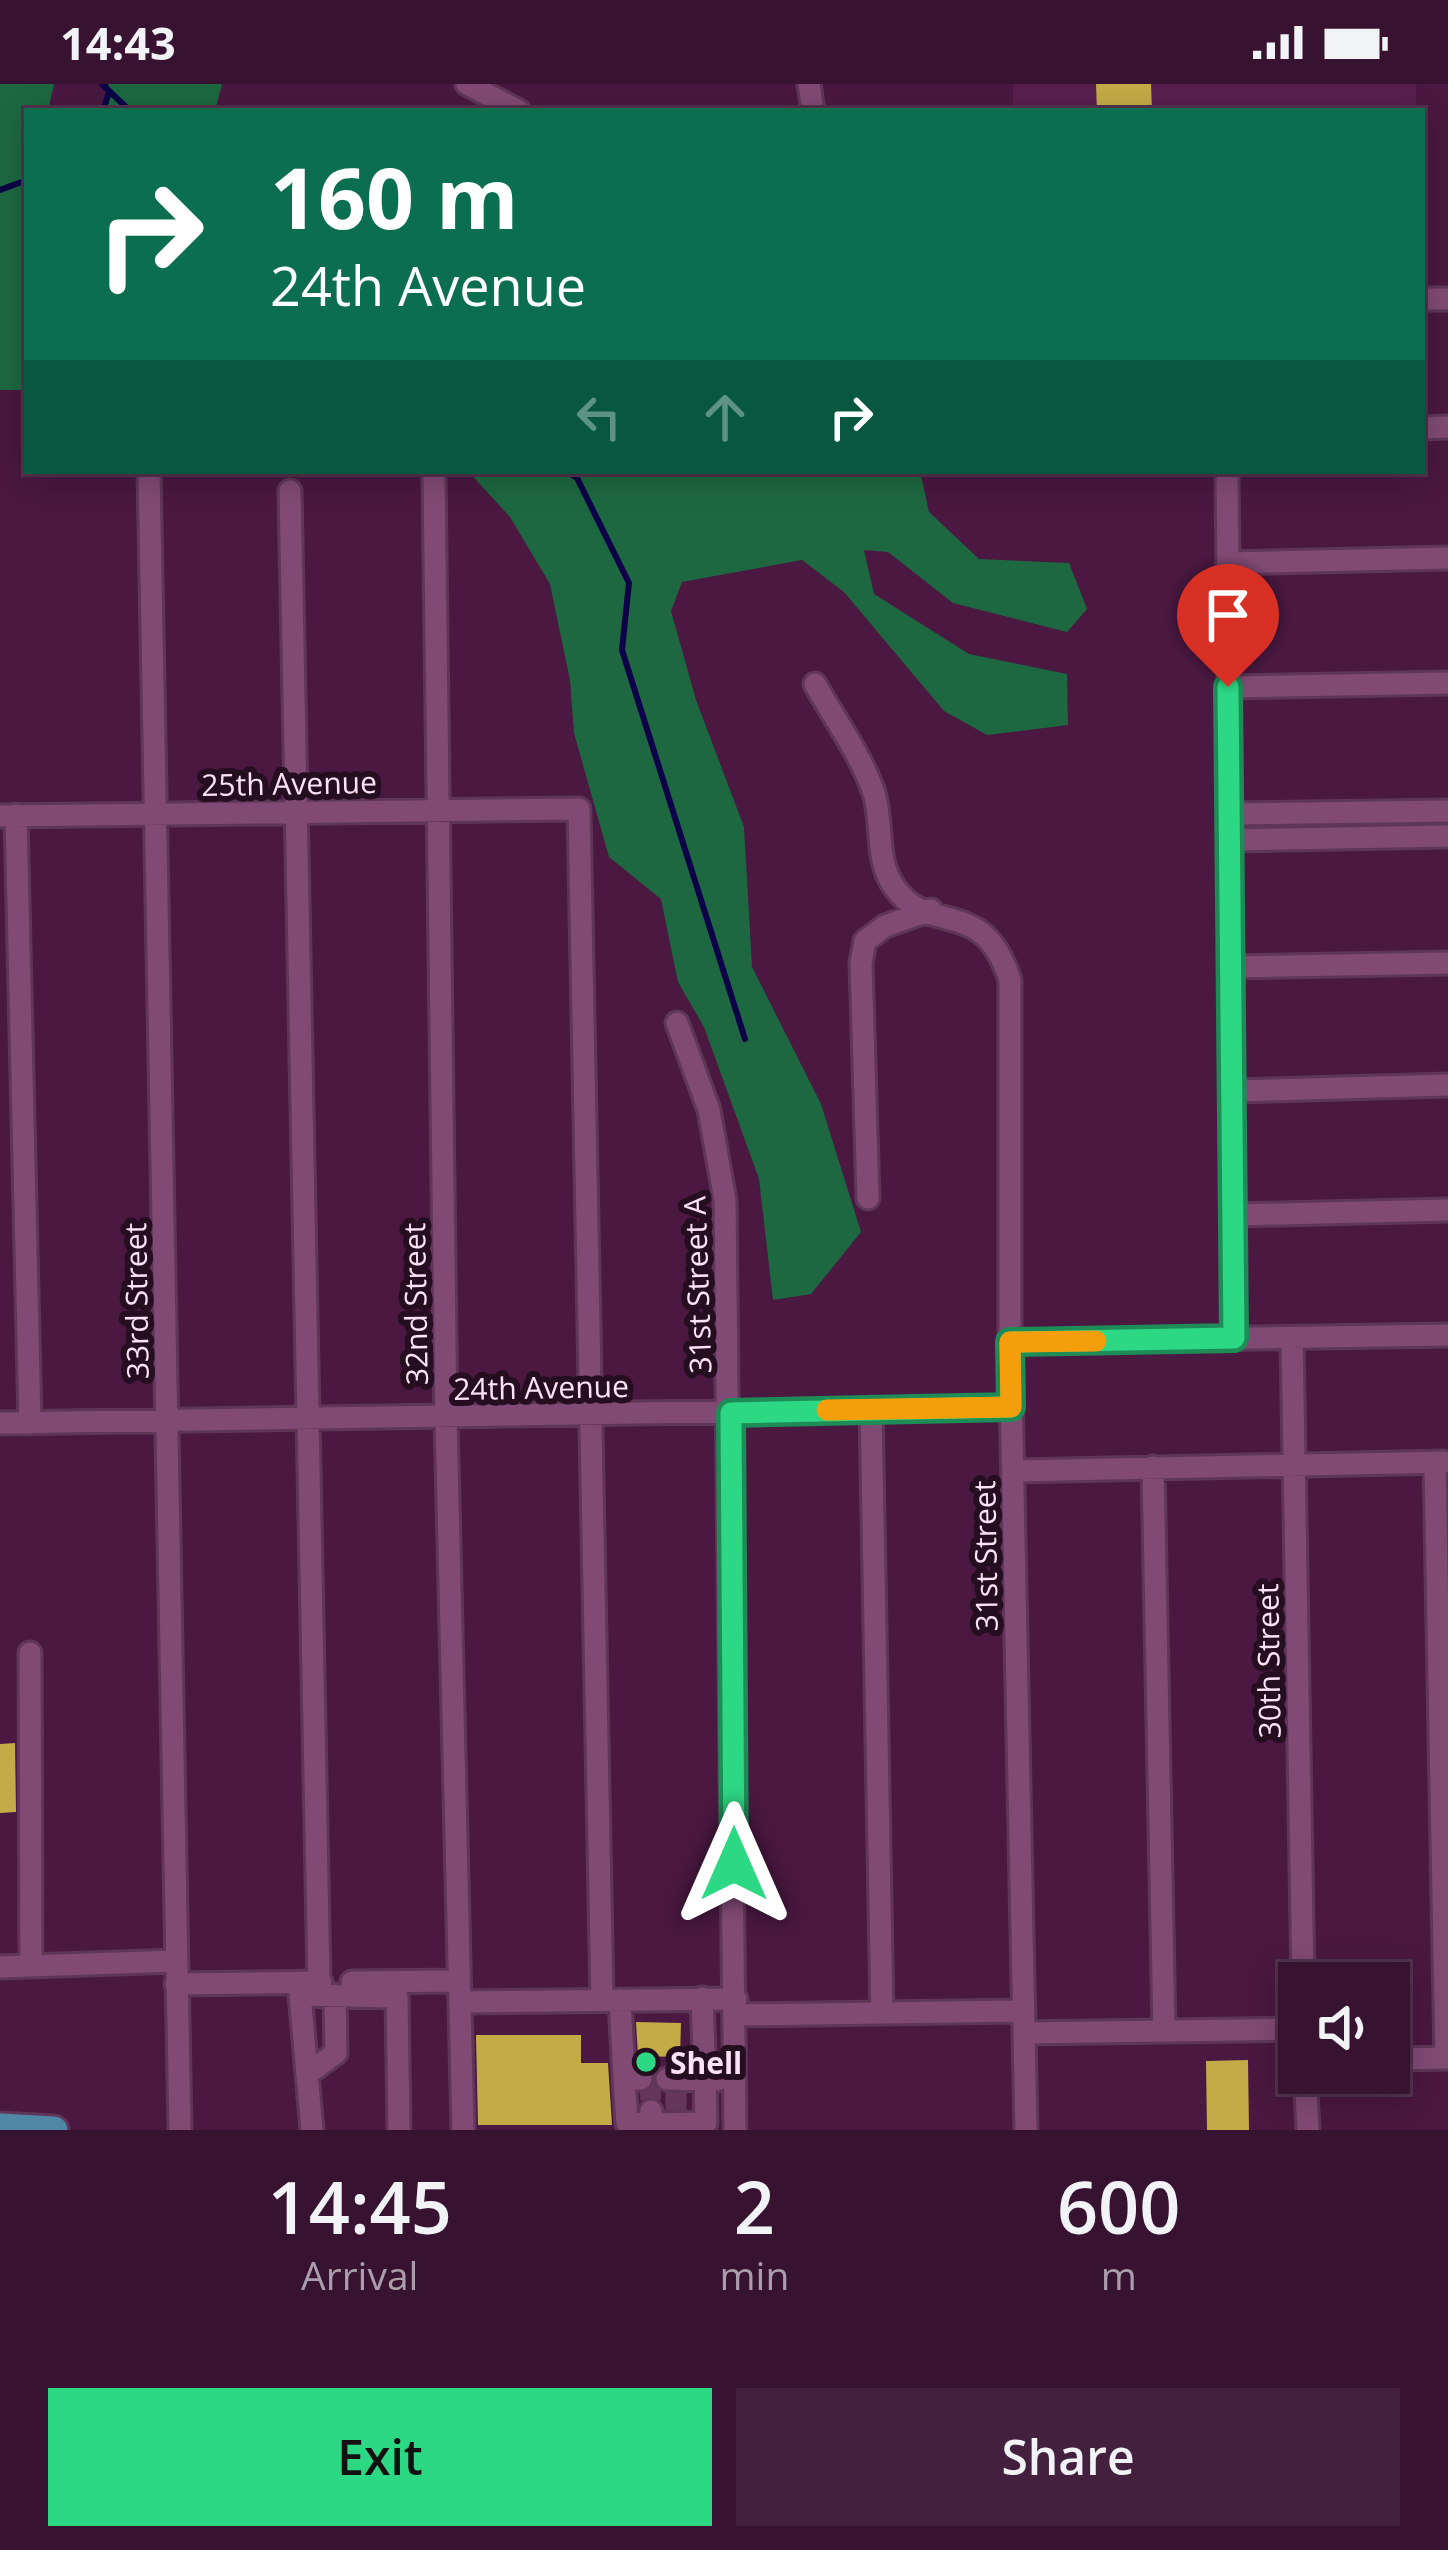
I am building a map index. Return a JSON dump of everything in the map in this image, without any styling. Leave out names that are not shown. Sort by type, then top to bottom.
[{"type":"main road","points":[[0,2127],[54,2130]]},
{"type":"street","points":[[467,84],[513,108]]},
{"type":"street","name":"33rd Street","points":[[148,474],[180,2130]]},
{"type":"street","points":[[1227,474],[1234,1338]]},
{"type":"street","name":"32nd Street","points":[[434,478],[446,1419],[463,2130]]},
{"type":"street","points":[[290,490],[307,1421],[327,1989],[336,2054],[310,2072]]},
{"type":"street","points":[[1228,563],[1448,557]]},
{"type":"street","points":[[1228,687],[1448,683]]},
{"type":"street","points":[[815,684],[873,790],[883,867],[897,892],[931,910]]},
{"type":"street","name":"25th Avenue","points":[[8,815],[579,809],[590,1415]]},
{"type":"street","points":[[1230,814],[1448,811]]},
{"type":"street","points":[[8,815],[30,1423]]},
{"type":"street","points":[[1231,840],[1448,836]]},
{"type":"street","points":[[868,1198],[861,963],[865,940],[885,926],[931,910]]},
{"type":"street","name":"31st Street","points":[[931,910],[987,934],[1000,950],[1010,980],[1010,1342],[1026,2130]]},
{"type":"street","points":[[1232,968],[1448,963]]},
{"type":"street","name":"31st Street A","points":[[676,1023],[721,1156],[731,1413],[735,2130]]},
{"type":"street","points":[[1233,1090],[1448,1085]]},
{"type":"street","points":[[1234,1214],[1448,1210]]},
{"type":"street","points":[[1010,1342],[1448,1335]]},
{"type":"street","name":"30th Street","points":[[1292,1338],[1304,1962]]},
{"type":"street","name":"24th Avenue","points":[[0,1423],[1011,1407]]},
{"type":"street","points":[[871,1408],[882,2013]]},
{"type":"street","points":[[590,1415],[611,2000],[632,2078],[627,2123],[652,2121],[674,2096],[705,2080],[735,2081]]},
{"type":"street","points":[[1013,1471],[1442,1462],[1447,2058],[1410,2059]]},
{"type":"street","points":[[1153,1467],[1164,2031]]},
{"type":"street","points":[[30,1653],[31,1966]]},
{"type":"street","points":[[0,1967],[176,1972],[397,1997],[399,2130]]},
{"type":"street","points":[[312,2130],[300,1995],[327,1989],[611,2000],[703,1998],[735,2007],[1164,2031],[1278,2029]]},
{"type":"street","points":[[674,2096],[706,2123],[703,1998]]},
{"type":"street","points":[[1306,2094],[1308,2130]]},
{"type":"shaded area","points":[[1013,84],[1416,84],[1416,108],[1013,108]]},
{"type":"green space","points":[[0,84],[54,84],[49,108],[24,108],[24,390],[0,390]]},
{"type":"green space","points":[[109,84],[222,84],[216,108],[103,108]]},
{"type":"green space","points":[[471,474],[921,474],[929,512],[979,559],[1069,563],[1087,609],[1067,632],[953,603],[888,552],[864,550],[874,594],[969,654],[1067,674],[1068,725],[987,735],[944,711],[844,592],[802,560],[682,582],[671,611],[696,700],[744,827],[752,967],[821,1104],[861,1232],[811,1294],[773,1300],[759,1179],[704,1027],[678,982],[661,899],[609,857],[574,733],[570,680],[550,584],[510,517]]},
{"type":"building","points":[[1096,84],[1151,84],[1152,108],[1097,108]]},
{"type":"building","points":[[15,1743],[16,1812],[0,1813],[0,1744]]},
{"type":"building","points":[[636,2022],[681,2023],[680,2057],[638,2056]]},
{"type":"building","points":[[476,2035],[581,2035],[581,2063],[608,2063],[612,2125],[478,2125]]},
{"type":"building","points":[[1248,2060],[1249,2130],[1207,2130],[1206,2061]]},
{"type":"waterway","points":[[102,84],[127,108]]},
{"type":"waterway","points":[[104,108],[109,92]]},
{"type":"waterway","points":[[0,190],[24,181]]},
{"type":"waterway","points":[[571,474],[629,583],[622,650],[745,1039]]},
{"type":"tunnel","points":[[650,2079],[651,2110]]},
{"type":"tunnel","points":[[676,2087],[676,2110]]},
{"type":"slow traffic","points":[[827,1410],[1011,1407],[1010,1342],[1096,1341]]},
{"type":"place","name":"Shell","points":[[646,2062]]},
{"type":"route","points":[[734,1864],[731,1413],[1011,1407],[1010,1342],[1234,1338],[1228,687]]}]
